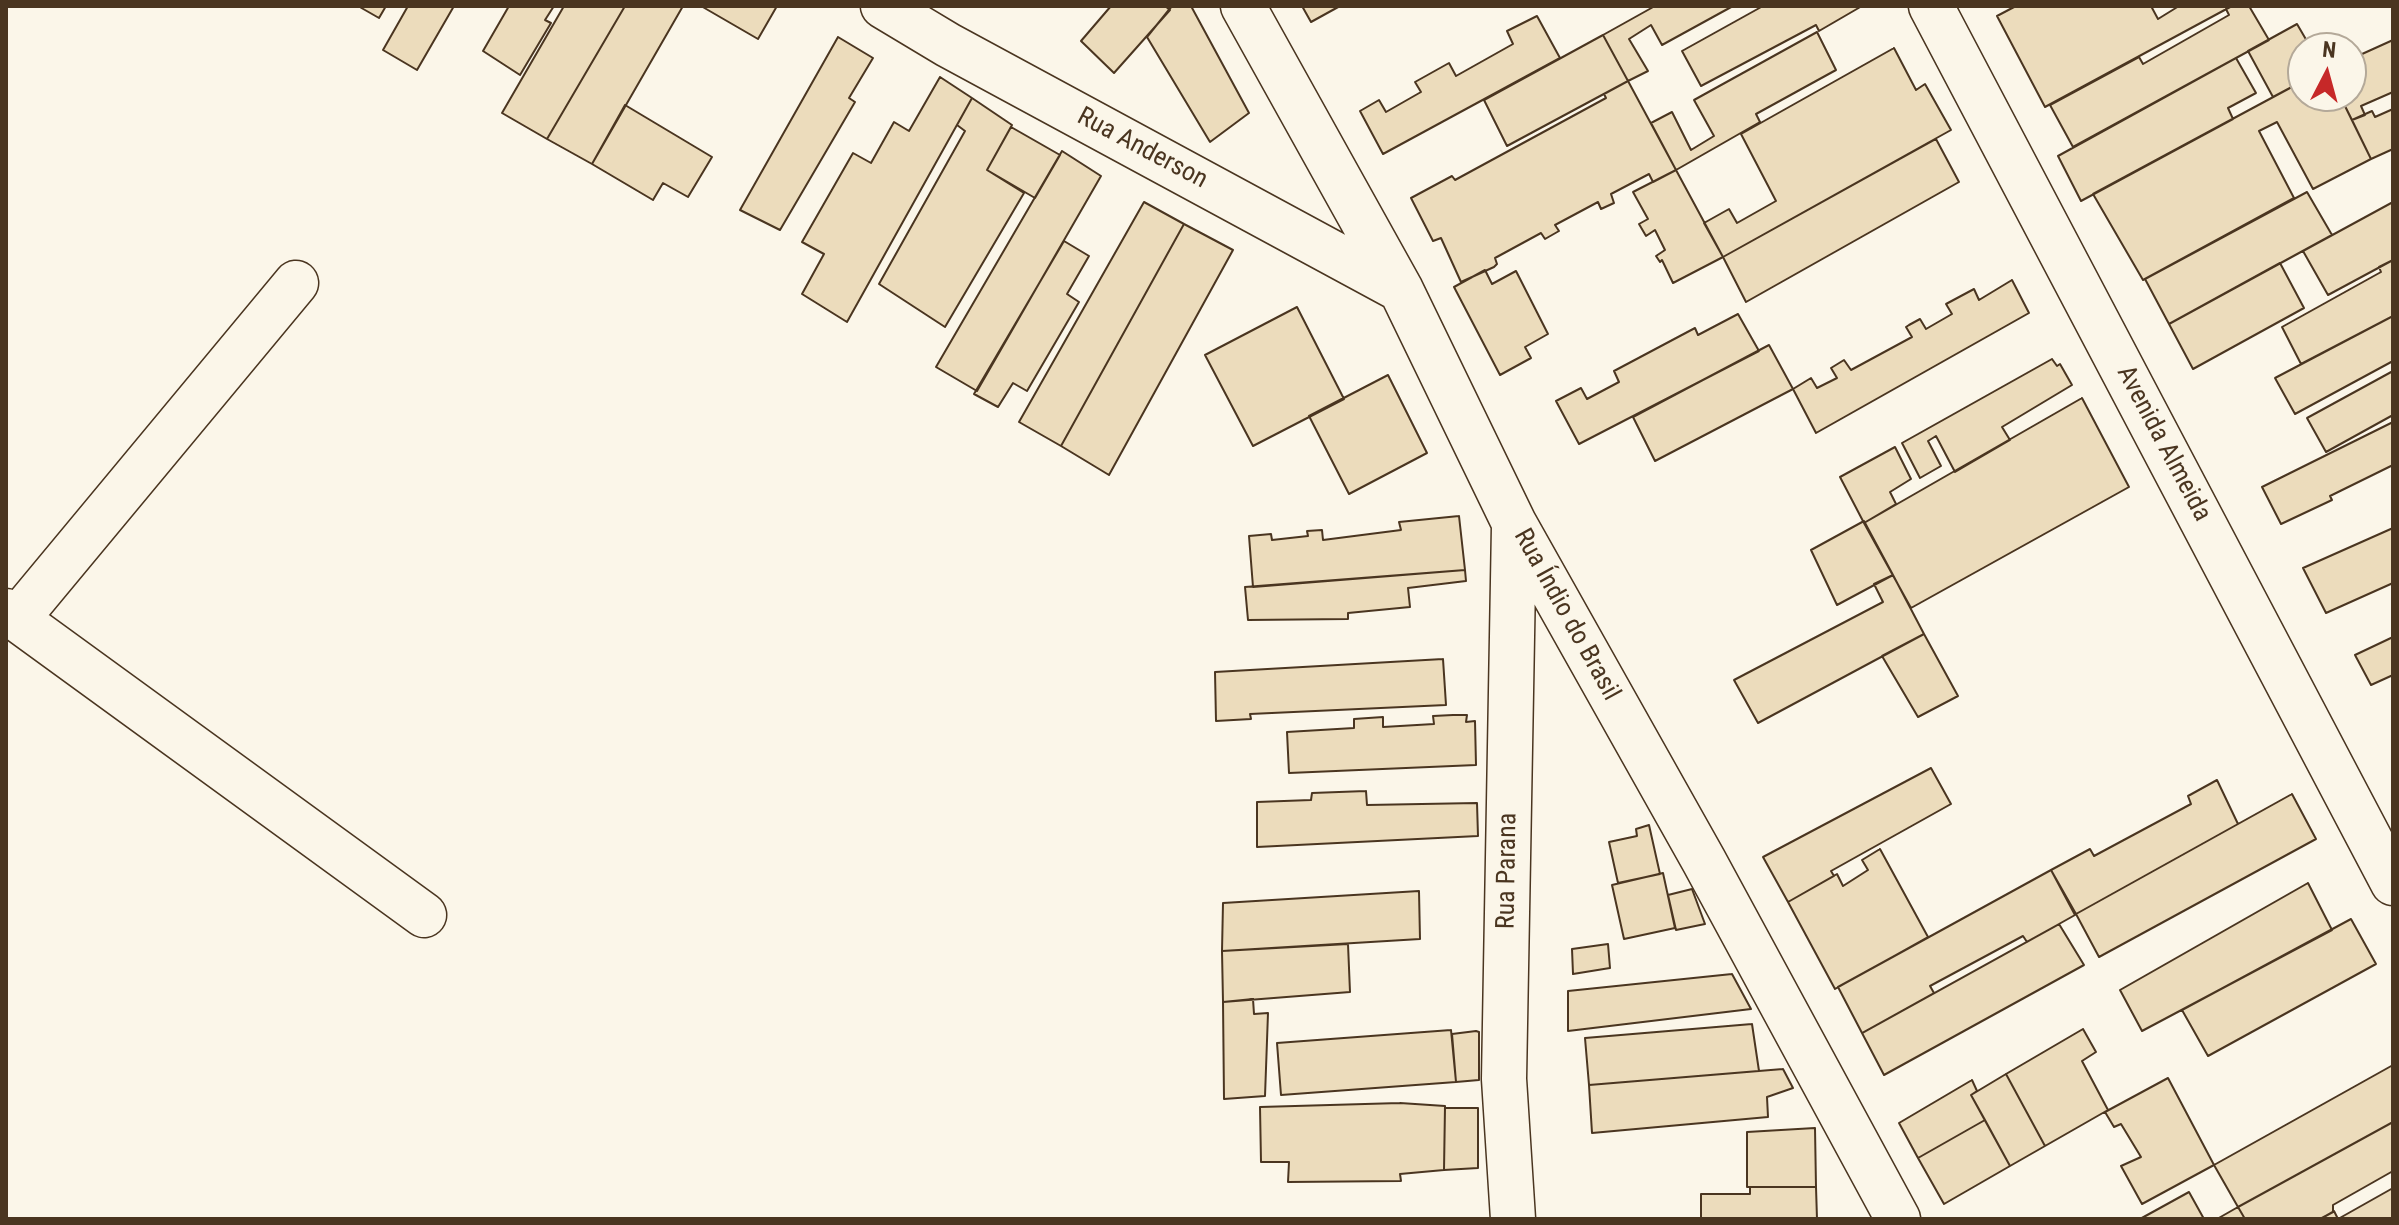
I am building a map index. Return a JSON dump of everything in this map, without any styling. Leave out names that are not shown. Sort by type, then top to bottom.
[{"type":"street","name":"Rua Anderson","points":[[883,6],[948,45],[1401,290]]},
{"type":"street","name":"Rua Índio do Brasil","points":[[1243,6],[1401,290],[1514,523],[1704,861],[1898,1219]]},
{"type":"street","name":"Avenida Almeida","points":[[1931,6],[2393,883]]},
{"type":"street","points":[[296,283],[12,615],[424,915]]},
{"type":"street","name":"Rua Parana","points":[[1513,1219],[1504,1079],[1514,523]]},
{"type":"building","points":[[358,6],[386,6],[379,18]]},
{"type":"building","points":[[408,6],[454,6],[417,70],[383,50]]},
{"type":"building","points":[[509,6],[554,6],[545,20],[551,23],[520,75],[483,51]]},
{"type":"building","points":[[564,6],[625,6],[547,139],[502,113]]},
{"type":"building","points":[[625,6],[683,6],[592,164],[547,139]]},
{"type":"building","points":[[701,6],[777,6],[758,39]]},
{"type":"building","points":[[1111,6],[1165,6],[1170,10],[1114,73],[1081,41]]},
{"type":"building","points":[[1172,6],[1191,6],[1249,113],[1210,142],[1147,37]]},
{"type":"building","points":[[1302,6],[1340,6],[1311,22]]},
{"type":"building","points":[[1655,6],[1733,6],[1662,45],[1651,25],[1629,39],[1648,71],[1628,81],[1603,35]]},
{"type":"building","points":[[1763,6],[1862,6],[1819,31],[1816,25],[1701,86],[1682,51]]},
{"type":"building","points":[[2016,6],[2151,6],[2158,19],[2179,6],[2232,6],[2045,107],[1997,16]]},
{"type":"building","points":[[2249,6],[2269,40],[2073,147],[2050,105],[2139,57],[2143,64],[2229,15],[2226,9]]},
{"type":"building","points":[[1537,16],[1560,58],[1383,154],[1360,111],[1379,100],[1386,112],[1421,92],[1415,82],[1449,63],[1456,76],[1513,44],[1507,31]]},
{"type":"building","points":[[2297,24],[2302,32],[2287,32],[2287,90],[2273,97],[2248,51]]},
{"type":"building","points":[[1817,32],[1836,70],[1756,114],[1760,122],[1676,170],[1651,123],[1672,112],[1691,150],[1714,136],[1694,100]]},
{"type":"building","points":[[1603,35],[1628,81],[1507,146],[1484,100]]},
{"type":"building","points":[[838,37],[873,58],[849,98],[855,102],[780,230],[740,210]]},
{"type":"building","points":[[2393,40],[2393,92],[2367,103],[2367,52]]},
{"type":"building","points":[[1894,48],[1916,90],[1925,84],[1951,130],[1723,257],[1704,223],[1729,209],[1737,223],[1776,201],[1741,134]]},
{"type":"building","points":[[2236,58],[2256,93],[2228,108],[2233,119],[2081,201],[2058,156]]},
{"type":"building","points":[[940,77],[972,98],[847,322],[802,294],[824,254],[802,242],[853,153],[871,163],[894,122],[909,131]]},
{"type":"building","points":[[1628,81],[1676,170],[1653,182],[1649,174],[1611,194],[1614,203],[1601,209],[1598,202],[1555,225],[1559,231],[1545,239],[1541,233],[1495,258],[1497,264],[1494,267],[1461,282],[1441,238],[1433,241],[1411,198],[1452,176],[1455,180],[1606,98],[1604,94]]},
{"type":"building","points":[[2287,90],[2287,112],[2348,112],[2371,159],[2313,189],[2277,122],[2259,131],[2294,198],[2143,280],[2093,194]]},
{"type":"building","points":[[972,98],[1012,125],[987,170],[1024,193],[945,327],[879,284],[965,131],[957,125]]},
{"type":"building","points":[[625,105],[712,157],[688,197],[663,183],[653,200],[592,164]]},
{"type":"building","points":[[2393,109],[2393,149],[2371,159],[2352,120],[2372,111],[2375,117]]},
{"type":"building","points":[[2348,112],[2364,112],[2365,115],[2352,120]]},
{"type":"building","points":[[1011,127],[1060,155],[1035,198],[987,170]]},
{"type":"building","points":[[1936,139],[1959,182],[1746,302],[1723,257]]},
{"type":"building","points":[[1062,151],[1101,176],[977,391],[936,367]]},
{"type":"building","points":[[1676,170],[1723,257],[1673,283],[1662,260],[1660,262],[1656,256],[1665,250],[1655,230],[1646,236],[1639,224],[1648,219],[1633,192]]},
{"type":"building","points":[[2307,192],[2332,235],[2169,324],[2145,279]]},
{"type":"building","points":[[1144,202],[1184,224],[1061,446],[1019,422]]},
{"type":"building","points":[[2393,202],[2393,260],[2328,295],[2303,251]]},
{"type":"building","points":[[1184,224],[1233,250],[1109,475],[1061,446]]},
{"type":"building","points":[[1064,241],[1089,256],[1067,294],[1079,302],[1027,391],[1013,383],[998,407],[974,394]]},
{"type":"building","points":[[2393,260],[2393,316],[2301,364],[2282,327],[2381,272],[2379,267]]},
{"type":"building","points":[[2280,263],[2304,308],[2193,369],[2169,324]]},
{"type":"building","points":[[1485,270],[1492,284],[1516,271],[1548,334],[1525,347],[1531,358],[1500,375],[1454,287]]},
{"type":"building","points":[[2012,280],[2029,313],[1816,433],[1793,389],[1811,378],[1817,388],[1837,378],[1831,368],[1844,360],[1851,370],[1912,337],[1906,327],[1909,325],[1920,319],[1926,329],[1952,314],[1946,304],[1974,289],[1979,300]]},
{"type":"building","points":[[1297,307],[1344,399],[1253,446],[1205,355]]},
{"type":"building","points":[[1738,314],[1759,351],[1579,444],[1556,401],[1581,388],[1587,399],[1619,382],[1614,371],[1695,328],[1698,335]]},
{"type":"building","points":[[2393,316],[2393,361],[2295,414],[2275,378]]},
{"type":"building","points":[[1769,345],[1793,389],[1655,461],[1633,417]]},
{"type":"building","points":[[2052,359],[2057,366],[2060,364],[2072,385],[2002,427],[2010,440],[1955,472],[1936,436],[1928,441],[1941,466],[1920,478],[1902,443]]},
{"type":"building","points":[[2393,371],[2393,415],[2326,452],[2307,418]]},
{"type":"building","points":[[1388,375],[1427,453],[1349,494],[1309,416]]},
{"type":"building","points":[[2082,398],[2129,487],[1911,608],[1864,523]]},
{"type":"building","points":[[2393,422],[2393,465],[2330,496],[2332,500],[2281,524],[2262,487]]},
{"type":"building","points":[[1895,447],[1911,479],[1890,492],[1896,504],[1864,523],[1840,477]]},
{"type":"building","points":[[1459,516],[1465,570],[1253,587],[1249,536],[1271,534],[1272,540],[1308,536],[1307,531],[1322,530],[1323,540],[1401,530],[1399,522]]},
{"type":"building","points":[[1864,521],[1893,575],[1837,605],[1811,550]]},
{"type":"building","points":[[2393,528],[2393,583],[2326,613],[2303,568]]},
{"type":"building","points":[[1465,570],[1466,581],[1408,588],[1410,607],[1348,613],[1348,619],[1248,620],[1245,587]]},
{"type":"building","points":[[1893,575],[1924,634],[1758,723],[1734,680],[1883,602],[1874,584]]},
{"type":"building","points":[[1924,634],[1958,696],[1918,717],[1882,656]]},
{"type":"building","points":[[2393,637],[2393,675],[2371,685],[2355,655]]},
{"type":"building","points":[[1443,659],[1446,705],[1250,714],[1251,719],[1216,721],[1215,672]]},
{"type":"building","points":[[1467,715],[1466,722],[1475,721],[1476,765],[1289,773],[1287,732],[1354,728],[1354,719],[1383,717],[1383,727],[1434,724],[1433,716]]},
{"type":"building","points":[[1931,768],[1951,804],[1831,871],[1834,876],[1788,902],[1763,857]]},
{"type":"building","points":[[2217,780],[2238,824],[2076,914],[2051,870],[2090,849],[2094,856],[2191,804],[2188,796]]},
{"type":"building","points":[[1366,791],[1367,805],[1477,803],[1478,836],[1257,847],[1257,802],[1311,800],[1312,793]]},
{"type":"building","points":[[2292,794],[2316,839],[2099,957],[2076,914]]},
{"type":"building","points":[[1649,825],[1660,874],[1618,883],[1609,842],[1637,836],[1636,829]]},
{"type":"building","points":[[1880,849],[1928,937],[1835,989],[1788,902],[1837,874],[1843,886],[1868,870],[1862,860]]},
{"type":"building","points":[[2051,870],[2075,915],[2027,942],[2023,936],[1930,986],[1934,993],[1862,1033],[1838,987]]},
{"type":"building","points":[[1663,873],[1675,928],[1624,939],[1612,885]]},
{"type":"building","points":[[2308,883],[2332,930],[2142,1031],[2120,990]]},
{"type":"building","points":[[1692,889],[1705,924],[1676,930],[1668,895]]},
{"type":"building","points":[[1419,891],[1420,939],[1222,951],[1223,903]]},
{"type":"building","points":[[2351,919],[2376,964],[2208,1056],[2182,1010]]},
{"type":"building","points":[[2059,924],[2084,965],[1884,1075],[1862,1033]]},
{"type":"building","points":[[1348,944],[1350,992],[1223,1002],[1222,951]]},
{"type":"building","points":[[1608,944],[1610,968],[1573,974],[1572,949]]},
{"type":"building","points":[[1732,974],[1751,1009],[1568,1031],[1568,991]]},
{"type":"building","points":[[1253,999],[1254,1014],[1268,1013],[1265,1096],[1224,1099],[1223,1002]]},
{"type":"building","points":[[1752,1024],[1759,1071],[1589,1085],[1585,1038]]},
{"type":"building","points":[[2083,1029],[2096,1052],[2082,1061],[2108,1110],[2045,1146],[2006,1074]]},
{"type":"building","points":[[1451,1030],[1456,1082],[1281,1095],[1277,1043]]},
{"type":"building","points":[[1479,1032],[1479,1080],[1456,1082],[1452,1034]]},
{"type":"building","points":[[2393,1065],[2393,1122],[2238,1207],[2214,1165]]},
{"type":"building","points":[[1783,1069],[1793,1088],[1767,1097],[1768,1117],[1592,1133],[1589,1085]]},
{"type":"building","points":[[2006,1074],[2045,1146],[2010,1166],[1971,1095]]},
{"type":"building","points":[[2168,1078],[2214,1165],[2142,1204],[2121,1166],[2141,1157],[2121,1124],[2114,1127],[2105,1112]]},
{"type":"building","points":[[1972,1080],[1977,1091],[1971,1095],[1985,1120],[1918,1158],[1899,1123]]},
{"type":"building","points":[[1400,1103],[1445,1106],[1444,1170],[1400,1174],[1401,1181],[1288,1182],[1289,1162],[1261,1162],[1260,1107]]},
{"type":"building","points":[[1445,1108],[1478,1108],[1478,1168],[1444,1170]]},
{"type":"building","points":[[1985,1120],[2010,1166],[1944,1204],[1918,1158]]},
{"type":"building","points":[[2393,1122],[2393,1171],[2333,1205],[2333,1212],[2320,1219],[2245,1219],[2238,1207]]},
{"type":"building","points":[[1815,1128],[1816,1187],[1747,1187],[1747,1132]]},
{"type":"building","points":[[1750,1187],[1816,1187],[1817,1219],[1701,1219],[1701,1194],[1750,1194]]},
{"type":"building","points":[[2393,1188],[2393,1219],[2338,1219]]},
{"type":"building","points":[[2189,1192],[2204,1219],[2140,1219]]},
{"type":"building","points":[[2238,1207],[2245,1219],[2217,1219]]},
{"type":"building","points":[[2334,1211],[2338,1219],[2320,1219]]}]
